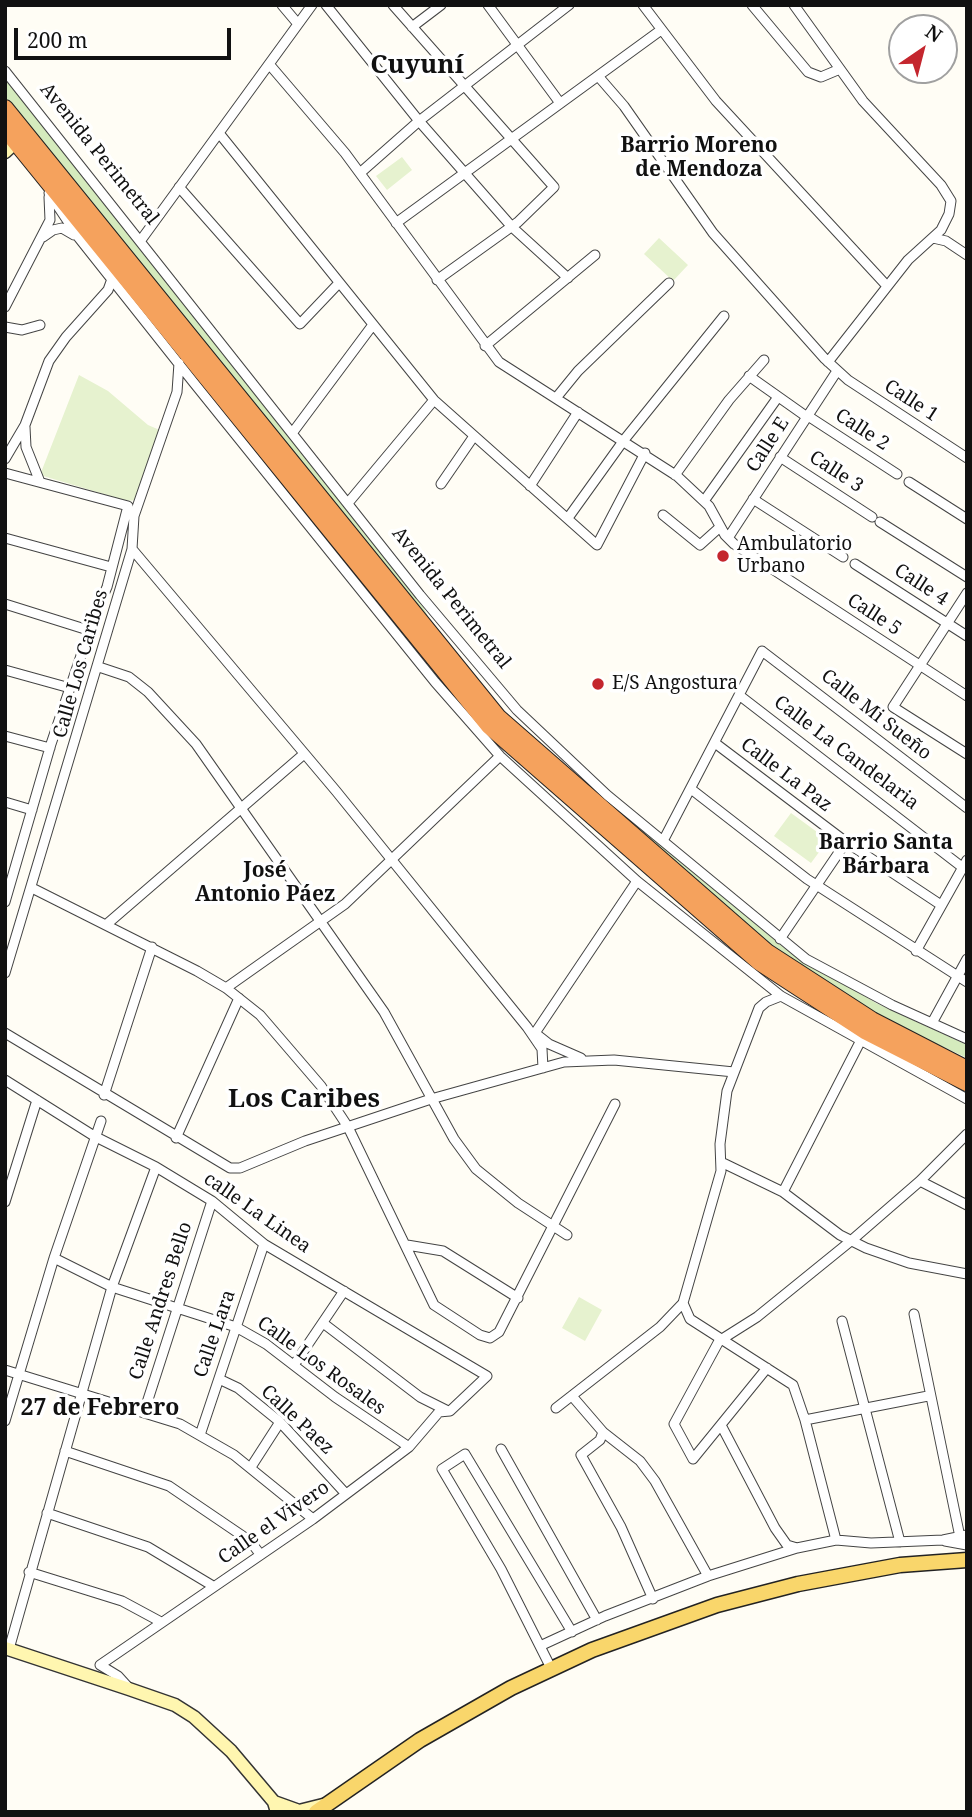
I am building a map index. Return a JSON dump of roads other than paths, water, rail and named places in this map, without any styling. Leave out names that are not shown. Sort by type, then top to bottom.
[{"type":"highway","name":"Avenida Perimetral","points":[[5,108],[464,678],[517,735],[743,933],[792,970],[872,1020],[964,1065]]},
{"type":"highway","points":[[5,129],[8,149],[49,189],[462,696],[508,745],[759,962],[865,1031],[967,1083]]},
{"type":"main road","points":[[321,1808],[420,1740],[551,1668],[644,1630],[743,1598],[859,1572],[967,1560]]},
{"type":"street","points":[[282,5],[298,24]]},
{"type":"street","points":[[141,240],[312,5]]},
{"type":"street","points":[[326,5],[419,121],[512,227],[568,278]]},
{"type":"street","points":[[393,5],[554,187],[512,227],[437,280]]},
{"type":"street","points":[[412,27],[441,5]]},
{"type":"street","points":[[488,5],[560,103]]},
{"type":"street","points":[[360,173],[463,85],[569,5]]},
{"type":"street","points":[[643,5],[738,127],[887,286]]},
{"type":"street","points":[[751,5],[808,72],[821,77],[839,69]]},
{"type":"street","points":[[794,5],[881,124],[948,193],[951,204],[949,214],[933,238],[915,251],[828,362]]},
{"type":"street","points":[[396,223],[662,30]]},
{"type":"street","points":[[269,64],[360,173],[485,346],[507,369],[645,453],[675,475],[704,501],[728,538]]},
{"type":"street","name":"Avenida Perimetral","points":[[5,71],[505,698],[582,772],[780,939],[823,970],[967,1039]]},
{"type":"street","name":"Calle 1","points":[[598,76],[624,106],[713,233],[828,362],[837,371],[967,458]]},
{"type":"street","points":[[219,133],[433,400],[597,545],[645,453]]},
{"type":"street","points":[[179,187],[300,324],[339,283]]},
{"type":"street","points":[[49,189],[79,238],[194,383],[435,682],[500,756],[637,881],[781,996],[967,1099]]},
{"type":"street","points":[[5,307],[50,220],[49,189]]},
{"type":"street","points":[[39,240],[53,230],[62,228],[79,238]]},
{"type":"street","points":[[933,238],[946,241],[967,255]]},
{"type":"street","points":[[485,346],[595,256]]},
{"type":"street","points":[[5,459],[25,425],[49,361],[107,290],[112,279]]},
{"type":"street","points":[[556,398],[578,371],[669,283]]},
{"type":"street","points":[[568,518],[624,440],[724,316]]},
{"type":"street","points":[[5,327],[22,330],[40,325]]},
{"type":"street","points":[[293,432],[373,326]]},
{"type":"street","points":[[675,475],[764,360]]},
{"type":"street","name":"Calle Los Caribes","points":[[5,973],[99,667],[132,550],[134,516],[177,391],[179,363]]},
{"type":"street","name":"Calle E","points":[[728,538],[837,371]]},
{"type":"street","name":"Calle 2","points":[[749,376],[807,417],[897,474]]},
{"type":"street","points":[[177,391],[194,383]]},
{"type":"street","points":[[704,501],[778,397]]},
{"type":"street","points":[[348,503],[433,400]]},
{"type":"street","points":[[530,486],[578,412]]},
{"type":"street","points":[[25,425],[26,447],[40,482]]},
{"type":"street","points":[[442,484],[474,436]]},
{"type":"street","name":"Calle 3","points":[[780,457],[967,577]]},
{"type":"street","points":[[5,473],[128,506],[98,610],[88,630],[32,810],[10,869],[5,902]]},
{"type":"street","points":[[909,482],[967,519]]},
{"type":"street","points":[[754,499],[843,556]]},
{"type":"street","points":[[663,515],[700,545],[720,527]]},
{"type":"street","points":[[5,538],[111,567]]},
{"type":"street","name":"Calle 5","points":[[728,538],[967,696]]},
{"type":"street","points":[[132,550],[391,859],[527,1027],[542,1049],[543,1068]]},
{"type":"street","name":"Calle 4","points":[[855,564],[967,636]]},
{"type":"street","points":[[967,593],[893,707],[967,754]]},
{"type":"street","points":[[5,604],[88,630]]},
{"type":"street","name":"Calle Mi Sueño","points":[[739,695],[762,650],[967,808]]},
{"type":"street","points":[[99,667],[129,677],[163,706],[241,806],[384,1012],[431,1098],[476,1169],[518,1203],[567,1236]]},
{"type":"street","points":[[5,670],[70,688]]},
{"type":"street","points":[[464,678],[482,684],[505,698]]},
{"type":"street","points":[[663,841],[739,695]]},
{"type":"street","name":"Calle La Candelaria","points":[[739,695],[965,864]]},
{"type":"street","points":[[5,736],[50,748]]},
{"type":"street","name":"Calle La Paz","points":[[715,743],[846,842],[942,905]]},
{"type":"street","points":[[107,924],[304,754]]},
{"type":"street","points":[[226,988],[321,922],[369,882],[500,756]]},
{"type":"street","points":[[582,772],[614,821]]},
{"type":"street","points":[[691,789],[817,885],[967,982]]},
{"type":"street","points":[[5,802],[32,810]]},
{"type":"street","points":[[780,939],[846,842]]},
{"type":"street","points":[[916,951],[965,864]]},
{"type":"street","points":[[535,1033],[637,881]]},
{"type":"street","points":[[32,888],[152,947],[226,988],[260,1015],[301,1062],[348,1127],[434,1305],[480,1335],[490,1338],[499,1332],[615,1104]]},
{"type":"street","points":[[104,1095],[152,947]]},
{"type":"street","points":[[932,1023],[967,958]]},
{"type":"street","points":[[556,1408],[660,1327],[683,1303],[719,1181],[720,1144],[727,1091],[759,1008],[781,996]]},
{"type":"street","points":[[176,1138],[239,998]]},
{"type":"street","points":[[527,1027],[549,1044],[582,1059]]},
{"type":"street","points":[[5,1033],[216,1162],[240,1168],[304,1141],[431,1098],[582,1059],[734,1072]]},
{"type":"street","points":[[783,1192],[860,1042]]},
{"type":"street","name":"calle La Linea","points":[[5,1080],[93,1136],[156,1167],[212,1201],[264,1244],[487,1376]]},
{"type":"street","points":[[5,1202],[37,1100]]},
{"type":"street","points":[[5,1421],[93,1136],[101,1121]]},
{"type":"street","points":[[767,1368],[693,1459],[674,1424],[719,1341],[757,1317],[852,1240],[920,1181],[967,1134]]},
{"type":"street","points":[[721,1162],[783,1192],[840,1235],[909,1263],[967,1274]]},
{"type":"street","points":[[156,1167],[112,1287],[84,1394],[7,1648],[175,1705],[194,1717],[231,1751],[275,1807],[299,1811],[321,1808]]},
{"type":"street","points":[[920,1181],[967,1205]]},
{"type":"street","name":"Calle Andres Bello","points":[[144,1412],[212,1201]]},
{"type":"street","name":"Calle Lara","points":[[201,1435],[264,1244]]},
{"type":"street","points":[[407,1245],[443,1251],[518,1298]]},
{"type":"street","name":"Calle Los Rosales","points":[[54,1258],[112,1287],[236,1327],[266,1344],[354,1411],[409,1447]]},
{"type":"street","points":[[294,1365],[344,1292]]},
{"type":"street","points":[[683,1303],[690,1319],[719,1341],[734,1345],[793,1385],[805,1420],[836,1540]]},
{"type":"street","points":[[540,1647],[597,1620],[708,1576],[797,1548],[836,1540],[900,1542],[963,1536],[928,1396],[914,1314]]},
{"type":"street","points":[[842,1321],[900,1542]]},
{"type":"street","points":[[323,1323],[433,1407],[450,1412]]},
{"type":"street","points":[[5,1370],[180,1424],[251,1467],[313,1519]]},
{"type":"street","name":"Calle el Vivero","points":[[129,1689],[118,1676],[100,1665],[313,1519],[409,1447],[439,1412],[450,1412],[487,1376]]},
{"type":"street","name":"Calle Paez","points":[[219,1379],[238,1388],[280,1422],[346,1494]]},
{"type":"street","points":[[572,1396],[603,1432],[640,1461],[655,1481],[708,1576]]},
{"type":"street","points":[[805,1420],[928,1396]]},
{"type":"street","points":[[251,1467],[280,1422]]},
{"type":"street","points":[[721,1425],[775,1528],[787,1545],[797,1548]]},
{"type":"street","points":[[603,1432],[600,1440],[581,1455],[621,1527],[653,1599]]},
{"type":"street","points":[[501,1449],[597,1620]]},
{"type":"street","points":[[65,1451],[169,1486],[250,1541],[260,1554]]},
{"type":"street","points":[[551,1668],[502,1569],[442,1469],[465,1454],[572,1632]]},
{"type":"street","points":[[47,1513],[149,1547],[213,1586]]},
{"type":"street","points":[[943,1540],[967,1545]]},
{"type":"street","points":[[29,1572],[122,1601],[160,1622]]},
{"type":"place","name":"Ambulatorio Urbano","points":[[723,556]]},
{"type":"place","name":"E/S Angostura","points":[[598,684]]},
{"type":"district","name":"Cuyuní","points":[[417,66]]},
{"type":"district","name":"Barrio Moreno de Mendoza","points":[[699,158]]},
{"type":"district","name":"Barrio Santa Bárbara","points":[[886,855]]},
{"type":"district","name":"José Antonio Páez","points":[[265,883]]},
{"type":"district","name":"Los Caribes","points":[[304,1100]]},
{"type":"district","name":"27 de Febrero","points":[[100,1408]]}]
